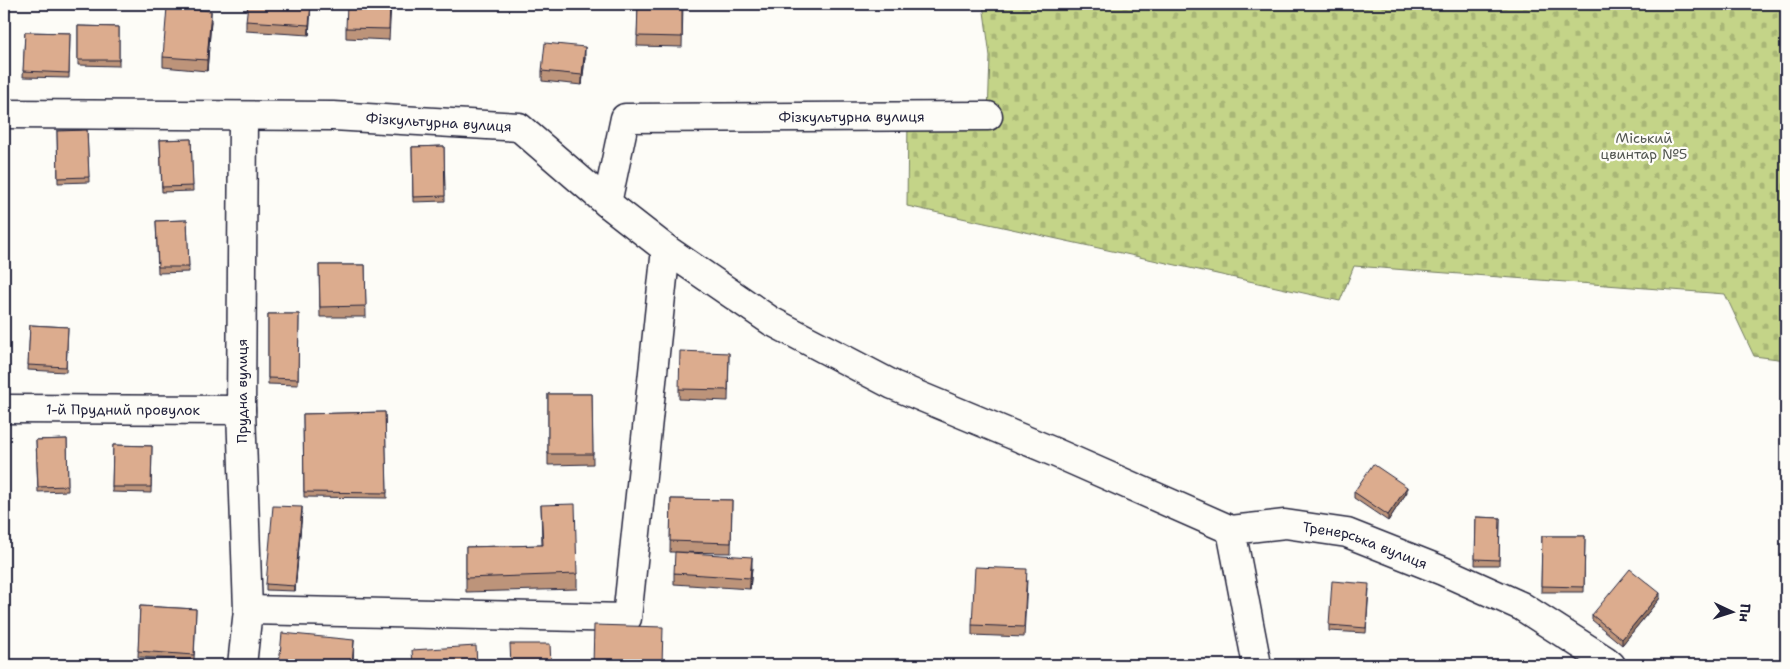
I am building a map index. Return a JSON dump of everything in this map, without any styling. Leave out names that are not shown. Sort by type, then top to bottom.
[{"type":"street","name":"Фізкультурна вулиця","points":[[4,114],[333,116],[519,127],[607,203],[625,118],[988,116]]},
{"type":"street","name":"Прудна вулиця","points":[[242,665],[248,610],[241,410],[243,116]]},
{"type":"street","points":[[607,203],[666,249],[771,321],[893,385],[1054,452],[1231,530],[1257,665]]},
{"type":"street","points":[[248,610],[627,618],[666,249]]},
{"type":"street","name":"1-й Прудний провулок","points":[[4,409],[241,410]]},
{"type":"street","name":"Тренерська вулиця","points":[[1231,530],[1284,524],[1347,533],[1443,571],[1521,606],[1611,665]]},
{"type":"green space","name":"Міський цвинтар №5","points":[[983,4],[1786,4],[1786,360],[1754,356],[1725,294],[1354,266],[1340,301],[907,206],[908,117],[988,116],[990,56]]},
{"type":"building","points":[[248,4],[311,4],[309,25],[246,21]]},
{"type":"building","points":[[347,4],[390,4],[389,29],[346,28]]},
{"type":"building","points":[[638,4],[682,4],[682,37],[637,36]]},
{"type":"building","points":[[167,7],[211,11],[207,60],[163,57]]},
{"type":"building","points":[[78,26],[119,27],[119,60],[78,60]]},
{"type":"building","points":[[25,32],[70,33],[69,73],[23,71]]},
{"type":"building","points":[[545,43],[585,47],[582,75],[542,71]]},
{"type":"building","points":[[87,130],[89,177],[58,178],[57,131]]},
{"type":"building","points":[[4,137],[7,137],[6,176],[4,176]]},
{"type":"building","points":[[191,139],[193,186],[162,187],[160,140]]},
{"type":"building","points":[[444,146],[445,196],[413,197],[412,147]]},
{"type":"building","points":[[187,220],[189,267],[158,267],[156,221]]},
{"type":"building","points":[[319,265],[365,265],[366,306],[320,307]]},
{"type":"building","points":[[268,314],[299,314],[298,379],[268,378]]},
{"type":"building","points":[[30,325],[68,327],[66,367],[28,365]]},
{"type":"building","points":[[680,351],[729,353],[728,390],[679,389]]},
{"type":"building","points":[[548,394],[592,394],[593,454],[548,454]]},
{"type":"building","points":[[385,412],[387,493],[304,492],[303,414]]},
{"type":"building","points":[[67,439],[68,486],[38,487],[36,440]]},
{"type":"building","points":[[113,445],[152,446],[151,487],[112,487]]},
{"type":"building","points":[[1373,464],[1407,487],[1388,515],[1354,492]]},
{"type":"building","points":[[671,499],[732,500],[731,543],[670,541]]},
{"type":"building","points":[[575,504],[577,574],[466,578],[466,547],[543,545],[541,505]]},
{"type":"building","points":[[273,506],[302,507],[295,586],[266,584]]},
{"type":"building","points":[[1476,517],[1500,518],[1499,560],[1475,559]]},
{"type":"building","points":[[1542,536],[1585,536],[1584,587],[1541,586]]},
{"type":"building","points":[[675,552],[752,557],[750,578],[674,573]]},
{"type":"building","points":[[975,567],[1027,569],[1024,627],[972,625]]},
{"type":"building","points":[[1630,569],[1660,593],[1622,639],[1592,615]]},
{"type":"building","points":[[1332,581],[1369,584],[1366,628],[1329,625]]},
{"type":"building","points":[[140,606],[196,609],[194,655],[138,651]]},
{"type":"building","points":[[594,625],[663,627],[662,665],[593,665]]},
{"type":"building","points":[[282,633],[354,640],[352,665],[279,665]]},
{"type":"building","points":[[510,644],[550,644],[551,665],[511,665]]},
{"type":"building","points":[[476,646],[477,665],[413,665],[412,650]]}]
